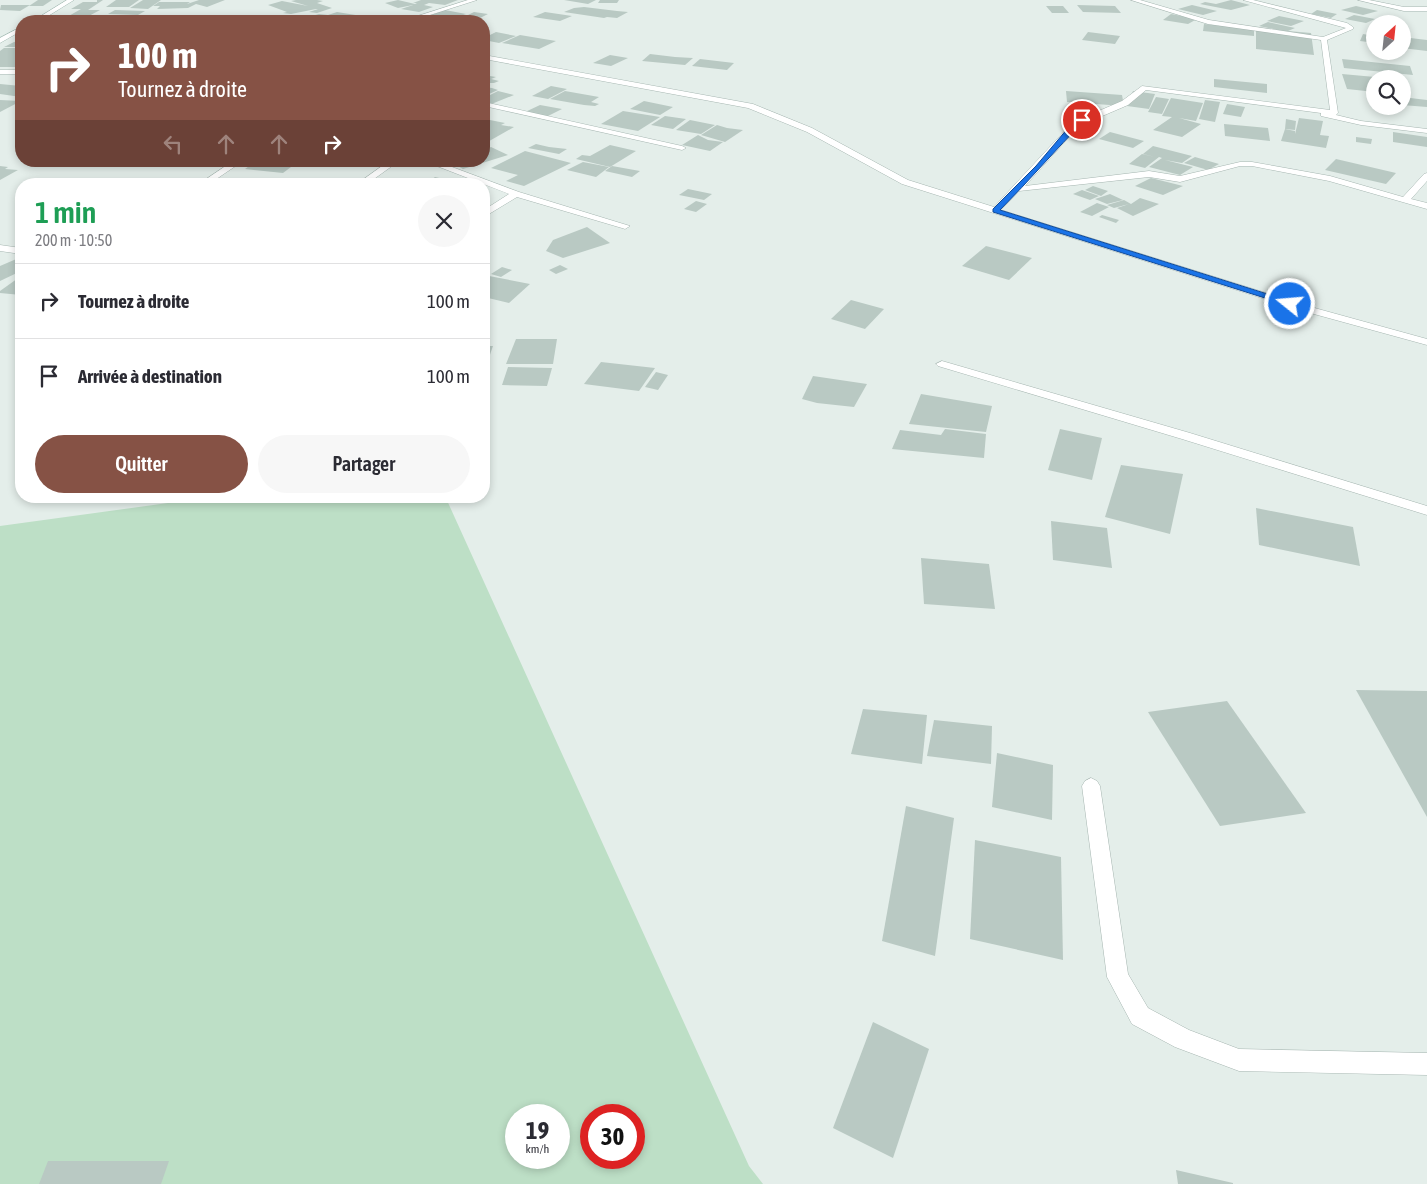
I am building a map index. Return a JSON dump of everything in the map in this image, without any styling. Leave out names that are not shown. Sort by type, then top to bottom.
[{"type":"street","points":[[46,15],[71,0]]},
{"type":"street","points":[[425,15],[474,0]]},
{"type":"street","points":[[1134,0],[1208,22],[1324,39],[1351,28],[1345,24],[1246,0]]},
{"type":"street","points":[[1361,0],[1404,10],[1427,9]]},
{"type":"street","points":[[0,41],[15,32]]},
{"type":"street","points":[[995,211],[1076,124],[1125,103],[1145,88],[1334,113],[1324,39]]},
{"type":"street","points":[[490,58],[750,106],[773,113],[855,154],[905,182],[1307,309],[1427,342]]},
{"type":"street","points":[[0,72],[15,72]]},
{"type":"street","points":[[490,105],[682,148]]},
{"type":"street","points":[[1310,111],[1361,123],[1427,131]]},
{"type":"street","points":[[1017,189],[1149,174],[1180,179],[1240,164],[1252,164],[1330,179],[1427,206]]},
{"type":"street","points":[[212,178],[230,167]]},
{"type":"street","points":[[370,178],[386,167]]},
{"type":"street","points":[[444,167],[473,178]]},
{"type":"street","points":[[1405,200],[1427,176]]},
{"type":"street","points":[[490,184],[516,194],[625,226]]},
{"type":"street","points":[[490,210],[516,194]]},
{"type":"street","points":[[0,248],[15,250]]},
{"type":"street","points":[[942,364],[1186,436],[1427,511]]},
{"type":"street","points":[[1091,786],[1118,977],[1140,1016],[1183,1039],[1239,1060],[1427,1064]]},
{"type":"green space","points":[[168,503],[448,503],[749,1166],[763,1184],[0,1184],[0,526]]},
{"type":"building","points":[[38,0],[52,0],[43,6],[29,6]]},
{"type":"building","points":[[97,0],[103,0],[88,10],[100,10],[91,15],[70,15],[81,9],[71,9],[83,2],[97,2]]},
{"type":"building","points":[[116,0],[139,0],[129,7],[106,7]]},
{"type":"building","points":[[143,0],[161,0],[148,9],[130,8]]},
{"type":"building","points":[[199,0],[225,0],[207,7],[196,4],[188,8],[157,9],[160,6],[153,6],[159,2],[190,2],[187,4]]},
{"type":"building","points":[[398,0],[415,4],[417,3],[413,3],[421,0],[458,0],[445,5],[429,3],[424,5],[433,7],[419,12],[401,9],[413,5],[398,8],[385,3]]},
{"type":"building","points":[[564,0],[596,0],[588,4]]},
{"type":"building","points":[[600,0],[619,0],[617,3],[598,3]]},
{"type":"building","points":[[1231,0],[1250,5],[1231,10],[1200,4],[1205,2],[1216,4]]},
{"type":"building","points":[[282,1],[308,6],[291,1],[323,1],[317,3],[332,8],[317,13],[309,12],[318,9],[291,14],[283,13],[287,12],[268,5]]},
{"type":"building","points":[[1,5],[30,5],[20,11],[0,10]]},
{"type":"building","points":[[1077,5],[1115,6],[1121,13],[1083,12]]},
{"type":"building","points":[[1192,5],[1217,11],[1203,15],[1178,9]]},
{"type":"building","points":[[1046,6],[1063,6],[1069,13],[1052,13]]},
{"type":"building","points":[[1356,6],[1378,11],[1363,15],[1341,10]]},
{"type":"building","points":[[584,7],[628,12],[617,18],[604,18],[564,12]]},
{"type":"building","points":[[115,10],[145,11],[138,15],[108,14]]},
{"type":"building","points":[[445,10],[466,14],[463,15],[431,15]]},
{"type":"building","points":[[1317,10],[1337,14],[1331,18],[1311,14]]},
{"type":"building","points":[[337,12],[356,15],[328,15]]},
{"type":"building","points":[[474,12],[488,14],[486,15],[468,15]]},
{"type":"building","points":[[545,12],[572,16],[560,21],[533,17]]},
{"type":"building","points":[[1171,14],[1197,19],[1188,24],[1163,20]]},
{"type":"building","points":[[1354,15],[1366,17],[1366,23],[1345,19]]},
{"type":"building","points":[[1279,16],[1304,21],[1291,26],[1267,21]]},
{"type":"building","points":[[1268,22],[1295,28],[1288,31],[1311,33],[1314,55],[1256,49],[1256,28],[1278,30],[1259,26]]},
{"type":"building","points":[[1204,24],[1254,29],[1254,36],[1203,31]]},
{"type":"building","points":[[496,32],[516,36],[499,43],[490,41],[490,35]]},
{"type":"building","points":[[1088,32],[1120,36],[1115,44],[1082,40]]},
{"type":"building","points":[[1363,34],[1366,34],[1366,42],[1360,41]]},
{"type":"building","points":[[520,35],[556,41],[539,49],[502,43]]},
{"type":"building","points":[[1411,38],[1427,40],[1427,51],[1411,49]]},
{"type":"building","points":[[14,42],[15,47],[4,47]]},
{"type":"building","points":[[4,48],[15,48],[15,67],[0,67],[0,51]]},
{"type":"building","points":[[650,54],[693,58],[685,65],[642,61]]},
{"type":"building","points":[[610,55],[628,58],[611,66],[593,63]]},
{"type":"building","points":[[700,59],[734,63],[727,70],[692,66]]},
{"type":"building","points":[[1342,59],[1410,66],[1413,75],[1411,75],[1411,70],[1366,70],[1344,68]]},
{"type":"building","points":[[1342,74],[1366,76],[1366,91],[1347,89]]},
{"type":"building","points":[[490,76],[496,77],[491,79],[499,81],[490,83]]},
{"type":"building","points":[[1214,79],[1267,84],[1267,93],[1214,87]]},
{"type":"building","points":[[0,84],[15,85],[15,96],[0,94]]},
{"type":"building","points":[[551,86],[567,89],[548,99],[532,96]]},
{"type":"building","points":[[490,88],[498,90],[490,94]]},
{"type":"building","points":[[498,91],[514,95],[490,105],[490,95]]},
{"type":"building","points":[[565,91],[599,97],[591,102],[599,104],[595,106],[584,105],[550,99]]},
{"type":"building","points":[[1066,91],[1122,95],[1124,106],[1067,102]]},
{"type":"building","points":[[1133,91],[1155,94],[1149,109],[1127,106]]},
{"type":"building","points":[[1156,97],[1169,99],[1162,114],[1148,112]]},
{"type":"building","points":[[1171,98],[1203,103],[1196,121],[1179,118],[1201,124],[1182,137],[1153,130],[1172,117],[1162,116]]},
{"type":"building","points":[[1411,98],[1427,100],[1427,107],[1411,106]]},
{"type":"building","points":[[0,100],[15,101],[15,104],[0,112]]},
{"type":"building","points":[[1205,100],[1220,102],[1215,122],[1199,119]]},
{"type":"building","points":[[644,101],[673,107],[660,115],[630,109]]},
{"type":"building","points":[[1227,104],[1245,107],[1241,117],[1223,114]]},
{"type":"building","points":[[540,105],[562,109],[546,117],[523,113]]},
{"type":"building","points":[[623,111],[660,117],[638,131],[601,124]]},
{"type":"building","points":[[665,116],[686,119],[673,129],[651,125]]},
{"type":"building","points":[[1299,118],[1323,121],[1320,135],[1329,136],[1326,148],[1281,141],[1285,129],[1295,131],[1295,134]]},
{"type":"building","points":[[1286,119],[1296,121],[1295,130],[1285,129]]},
{"type":"building","points":[[490,120],[505,123],[501,125],[514,127],[490,141]]},
{"type":"building","points":[[690,120],[715,125],[701,134],[676,130]]},
{"type":"building","points":[[1224,124],[1268,128],[1270,141],[1225,136]]},
{"type":"building","points":[[717,125],[743,130],[725,142],[701,135]]},
{"type":"building","points":[[1110,132],[1144,141],[1133,148],[1099,139]]},
{"type":"building","points":[[1393,132],[1427,137],[1427,147],[1393,142]]},
{"type":"building","points":[[698,135],[708,140],[723,142],[710,151],[682,145]]},
{"type":"building","points":[[1356,137],[1372,139],[1371,144],[1356,142]]},
{"type":"building","points":[[536,144],[567,149],[559,154],[528,148]]},
{"type":"building","points":[[610,145],[636,151],[610,167],[576,159],[582,155],[590,156]]},
{"type":"building","points":[[1153,146],[1192,156],[1182,163],[1165,160],[1193,167],[1180,175],[1149,167],[1162,158],[1159,157],[1145,168],[1129,164],[1142,154],[1155,157],[1143,154]]},
{"type":"building","points":[[491,147],[508,155],[490,161]]},
{"type":"building","points":[[525,151],[571,163],[524,186],[506,181],[518,175],[491,168]]},
{"type":"building","points":[[1195,157],[1219,164],[1208,170],[1184,163]]},
{"type":"building","points":[[1336,159],[1396,173],[1386,184],[1325,170]]},
{"type":"building","points":[[583,162],[609,167],[596,177],[567,170]]},
{"type":"building","points":[[0,166],[8,167],[5,169],[18,170],[0,180]]},
{"type":"building","points":[[612,166],[640,171],[632,177],[605,171]]},
{"type":"building","points":[[248,167],[291,167],[283,173],[245,169]]},
{"type":"building","points":[[1151,178],[1183,186],[1163,195],[1135,186]]},
{"type":"building","points":[[1093,186],[1108,191],[1101,196],[1085,190]]},
{"type":"building","points":[[688,189],[712,194],[704,200],[679,195]]},
{"type":"building","points":[[1082,190],[1099,196],[1090,200],[1073,194]]},
{"type":"building","points":[[1110,194],[1123,200],[1107,204],[1095,199]]},
{"type":"building","points":[[1140,198],[1159,204],[1133,216],[1117,208],[1129,204],[1114,208],[1107,205],[1124,200],[1131,204]]},
{"type":"building","points":[[696,201],[707,204],[696,212],[684,209]]},
{"type":"building","points":[[1097,203],[1109,207],[1092,216],[1080,212]]},
{"type":"building","points":[[1102,215],[1119,220],[1116,223],[1099,217]]},
{"type":"building","points":[[587,227],[610,243],[563,258],[546,251],[553,240]]},
{"type":"building","points":[[986,246],[1032,258],[1009,280],[962,266]]},
{"type":"building","points":[[15,260],[15,274],[0,281],[0,266]]},
{"type":"building","points":[[560,265],[568,269],[556,274],[549,270]]},
{"type":"building","points":[[502,267],[512,270],[501,277],[491,274]]},
{"type":"building","points":[[490,276],[530,284],[509,303],[490,298]]},
{"type":"building","points":[[15,280],[15,294],[0,293],[0,291]]},
{"type":"building","points":[[851,300],[884,309],[865,329],[831,319]]},
{"type":"building","points":[[516,339],[557,339],[553,364],[506,364]]},
{"type":"building","points":[[601,362],[655,368],[639,391],[584,384]]},
{"type":"building","points":[[508,367],[552,368],[547,386],[502,385]]},
{"type":"building","points":[[656,372],[668,375],[658,390],[645,387]]},
{"type":"building","points":[[813,376],[867,384],[854,407],[817,403],[802,399]]},
{"type":"building","points":[[921,394],[992,406],[986,432],[909,424]]},
{"type":"building","points":[[945,429],[986,434],[984,458],[892,449],[900,430],[941,435]]},
{"type":"building","points":[[1060,429],[1102,438],[1092,480],[1048,470]]},
{"type":"building","points":[[1121,465],[1183,474],[1170,534],[1105,517]]},
{"type":"building","points":[[1256,508],[1353,527],[1360,566],[1259,545]]},
{"type":"building","points":[[1051,521],[1107,528],[1112,568],[1053,560]]},
{"type":"building","points":[[921,558],[989,564],[995,609],[924,604]]},
{"type":"building","points":[[1356,690],[1427,691],[1427,817]]},
{"type":"building","points":[[1227,701],[1306,813],[1220,826],[1148,712]]},
{"type":"building","points":[[863,709],[927,715],[922,764],[851,754]]},
{"type":"building","points":[[934,720],[992,726],[991,764],[927,756]]},
{"type":"building","points":[[997,753],[1053,765],[1052,820],[992,807]]},
{"type":"building","points":[[906,806],[954,818],[935,956],[882,941]]},
{"type":"building","points":[[975,840],[1061,857],[1063,960],[970,939]]},
{"type":"building","points":[[873,1022],[929,1049],[893,1158],[833,1128]]},
{"type":"building","points":[[48,1161],[169,1161],[161,1184],[39,1184]]},
{"type":"building","points":[[1176,1170],[1233,1183],[1233,1184],[1178,1184]]},
{"type":"route","points":[[1082,120],[1070,129],[1038,167],[995,211],[1290,304]]}]
